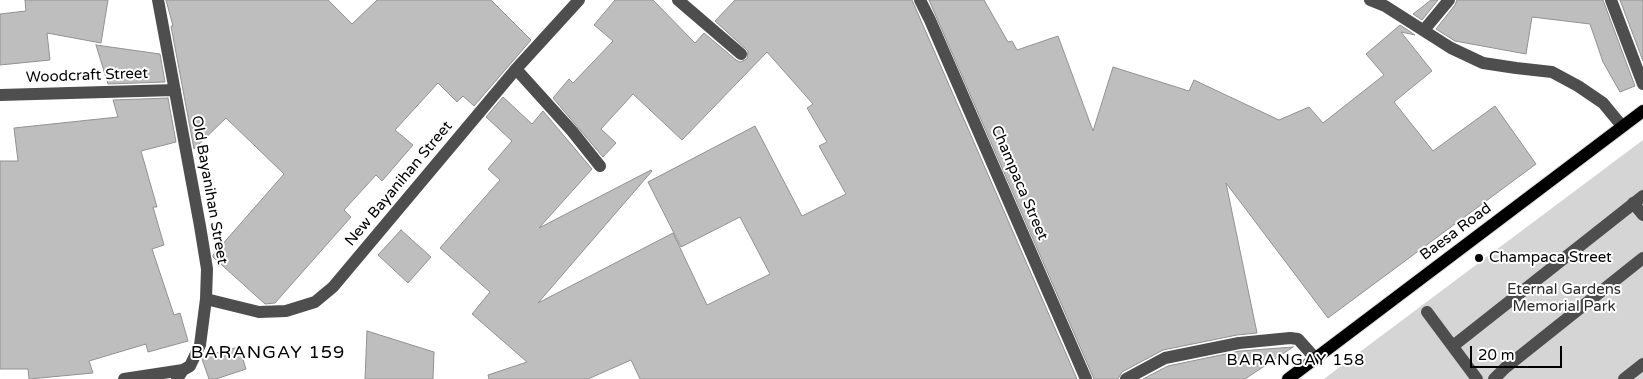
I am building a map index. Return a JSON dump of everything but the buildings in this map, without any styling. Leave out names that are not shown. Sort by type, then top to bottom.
[{"type":"main road","name":"Baesa Road","points":[[1288,379],[1643,111]]},
{"type":"street","name":"Old Bayanihan Street","points":[[158,0],[207,269],[206,299],[200,345],[190,366],[180,374]]},
{"type":"street","name":"New Bayanihan Street","points":[[206,299],[259,312],[286,311],[314,302],[333,288],[516,69],[579,0]]},
{"type":"street","points":[[678,0],[741,54]]},
{"type":"street","name":"Champaca Street","points":[[920,0],[1086,379]]},
{"type":"street","points":[[1370,0],[1385,6],[1451,48],[1483,63],[1552,72],[1578,86],[1603,103],[1622,126]]},
{"type":"street","points":[[1424,30],[1449,0]]},
{"type":"street","points":[[1611,0],[1643,84]]},
{"type":"street","points":[[516,69],[572,131],[600,166]]},
{"type":"street","name":"Woodcraft Street","points":[[0,95],[175,90]]},
{"type":"street","points":[[1453,346],[1638,200],[1643,215]]},
{"type":"street","points":[[1494,379],[1505,368],[1643,258]]},
{"type":"street","points":[[1427,312],[1477,379]]},
{"type":"street","points":[[1126,379],[1165,358],[1239,343],[1290,338],[1298,339],[1315,358]]},
{"type":"street","points":[[1624,379],[1643,364]]},
{"type":"street","points":[[124,379],[180,374]]},
{"type":"green space","name":"Eternal Gardens Memorial Park","points":[[1643,140],[1643,379],[1324,379],[1337,369]]},
{"type":"place","name":"Champaca Street","points":[[1479,258]]},
{"type":"district","name":"BARANGAY 159","points":[[268,353]]},
{"type":"district","name":"BARANGAY 158","points":[[1296,361]]}]
